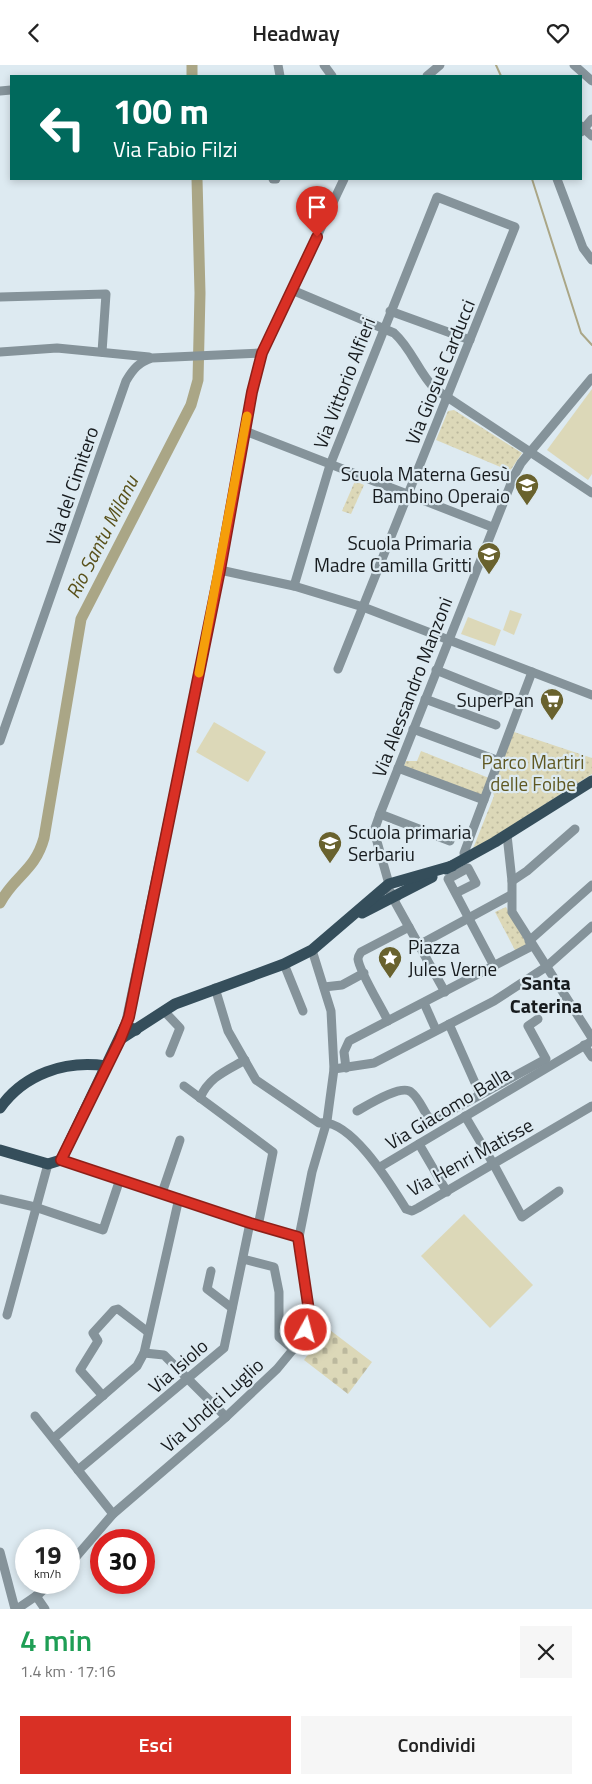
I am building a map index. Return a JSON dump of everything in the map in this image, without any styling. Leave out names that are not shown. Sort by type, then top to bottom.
[{"type":"main road","points":[[347,921],[396,899],[506,835],[592,781]]},
{"type":"main road","points":[[0,1150],[48,1164],[61,1160],[106,1066],[120,1040],[130,1028],[175,1004],[284,964],[312,950],[327,934],[347,921],[389,884],[452,866]]},
{"type":"main road","points":[[0,1108],[9,1095],[29,1081],[54,1069],[80,1063],[106,1066]]},
{"type":"street","points":[[428,75],[440,65]]},
{"type":"street","points":[[574,65],[592,81]]},
{"type":"street","points":[[592,119],[582,129],[592,137]]},
{"type":"street","points":[[130,1028],[220,570],[245,431],[262,353],[344,180]]},
{"type":"street","points":[[557,180],[584,248],[592,260]]},
{"type":"street","name":"Via Giosuè Carducci","points":[[338,669],[515,227],[437,197]]},
{"type":"street","name":"Via Vittorio Alfieri","points":[[294,586],[330,465],[383,328],[437,197]]},
{"type":"street","points":[[292,290],[383,328],[403,341],[427,381],[446,399],[532,452],[592,493]]},
{"type":"street","points":[[0,297],[106,294],[102,352]]},
{"type":"street","points":[[390,311],[470,340]]},
{"type":"street","points":[[0,352],[57,348],[152,358],[262,353]]},
{"type":"street","name":"Via del Cimitero","points":[[0,741],[126,381],[137,365],[152,358]]},
{"type":"street","name":"Via Alessandro Manzoni","points":[[396,899],[388,891],[389,884],[374,831],[380,814],[492,527],[514,476],[592,378]]},
{"type":"street","points":[[245,431],[492,527]]},
{"type":"street","points":[[220,570],[294,586],[363,607],[592,695]]},
{"type":"street","points":[[436,671],[506,698]]},
{"type":"street","points":[[465,858],[464,853],[532,671]]},
{"type":"street","points":[[425,699],[496,725]]},
{"type":"street","points":[[413,729],[499,761]]},
{"type":"street","points":[[398,767],[484,800]]},
{"type":"street","points":[[380,814],[450,841]]},
{"type":"street","points":[[512,881],[528,871],[575,829]]},
{"type":"street","points":[[506,835],[512,881],[512,911],[589,1041],[592,1057]]},
{"type":"street","points":[[346,1067],[344,1052],[349,1041],[494,966],[531,943],[592,885]]},
{"type":"street","points":[[456,893],[494,966]]},
{"type":"street","points":[[418,945],[512,895]]},
{"type":"street","points":[[396,899],[418,945],[445,992]]},
{"type":"street","points":[[334,1069],[374,1063],[494,1001],[546,967],[592,926]]},
{"type":"street","points":[[388,1021],[358,959],[361,952],[409,927]]},
{"type":"street","points":[[61,1160],[298,1237],[312,1172],[327,1121],[334,1069],[331,1011],[312,950]]},
{"type":"street","points":[[284,964],[303,1011]]},
{"type":"street","points":[[324,987],[342,985],[364,973]]},
{"type":"street","name":"Via Giacomo Balla","points":[[215,988],[228,1031],[256,1080],[318,1123],[327,1121],[338,1125],[380,1167],[589,1041]]},
{"type":"street","points":[[424,1003],[436,1030]]},
{"type":"street","points":[[164,1011],[180,1028],[170,1053]]},
{"type":"street","points":[[357,1111],[399,1089],[408,1089],[429,1118],[436,1119],[546,1059],[528,1026],[538,1019]]},
{"type":"street","points":[[449,1024],[480,1094]]},
{"type":"street","points":[[184,1086],[200,1098],[208,1083],[215,1076],[245,1061]]},
{"type":"street","name":"Via Isiolo","points":[[78,1470],[224,1348],[243,1259],[273,1152],[200,1098]]},
{"type":"street","name":"Via Henri Matisse","points":[[380,1167],[406,1209],[412,1211],[494,1165],[592,1106]]},
{"type":"street","points":[[465,1117],[522,1217],[559,1191]]},
{"type":"street","points":[[162,1193],[180,1140]]},
{"type":"street","points":[[419,1144],[447,1192]]},
{"type":"street","points":[[7,1315],[48,1164]]},
{"type":"street","points":[[0,1199],[35,1207],[102,1230],[120,1179]]},
{"type":"street","points":[[54,1438],[138,1366],[144,1353],[179,1198]]},
{"type":"street","name":"Via Undici Luglio","points":[[80,1552],[113,1514],[226,1417],[276,1369],[293,1349],[306,1330],[309,1311],[298,1237]]},
{"type":"street","points":[[243,1259],[274,1267],[279,1291],[279,1337],[293,1349]]},
{"type":"street","points":[[211,1271],[207,1289],[232,1308]]},
{"type":"street","points":[[103,1396],[80,1370],[98,1341],[93,1333],[114,1310],[118,1309],[148,1332]]},
{"type":"street","points":[[144,1353],[164,1355],[226,1417]]},
{"type":"street","points":[[35,1416],[113,1514]]},
{"type":"street","points":[[0,1552],[16,1609],[38,1594]]},
{"type":"street","points":[[36,1596],[45,1609]]},
{"type":"green space","points":[[592,389],[592,474],[588,480],[547,450]]},
{"type":"green space","points":[[454,410],[522,453],[510,471],[436,440],[448,411]]},
{"type":"green space","points":[[355,481],[364,485],[351,514],[342,511]]},
{"type":"green space","points":[[510,610],[522,614],[514,635],[503,630]]},
{"type":"green space","points":[[468,617],[501,630],[495,646],[461,634]]},
{"type":"green space","points":[[214,722],[266,752],[248,782],[196,752]]},
{"type":"green space","name":"Parco Martiri delle Foibe","points":[[514,732],[592,758],[592,774],[472,851],[494,796],[492,789]]},
{"type":"green space","points":[[421,751],[489,778],[482,796],[404,766],[406,761],[417,761]]},
{"type":"green space","points":[[506,907],[528,946],[516,952],[495,912]]},
{"type":"green space","points":[[464,1214],[533,1285],[490,1328],[421,1256]]},
{"type":"green space","points":[[318,1321],[372,1362],[348,1394],[304,1360],[311,1350],[301,1342]]},
{"type":"waterway","name":"Rio Santu Milanu","points":[[192,65],[192,75]]},
{"type":"waterway","points":[[496,65],[501,75]]},
{"type":"waterway","name":"Rio Santu Milanu","points":[[0,903],[30,866],[44,838],[81,619],[191,405],[198,380],[200,293],[197,180]]},
{"type":"waterway","points":[[532,180],[581,333],[592,345]]},
{"type":"slow traffic","points":[[199,673],[220,570],[247,416]]},
{"type":"place","name":"Scuola Materna Gesù Bambino Operaio","points":[[527,506]]},
{"type":"place","name":"Scuola Primaria Madre Camilla Gritti","points":[[489,575]]},
{"type":"place","name":"SuperPan","points":[[552,721]]},
{"type":"place","name":"Scuola primaria Serbariu","points":[[330,864]]},
{"type":"place","name":"Piazza Jules Verne","points":[[390,979]]},
{"type":"district","name":"Santa Caterina","points":[[546,994]]},
{"type":"route","points":[[306,1330],[309,1311],[306,1280],[298,1237],[250,1223],[75,1163],[61,1160],[63,1152],[120,1040],[129,1017],[220,570],[252,392],[262,353],[317,237]]}]
